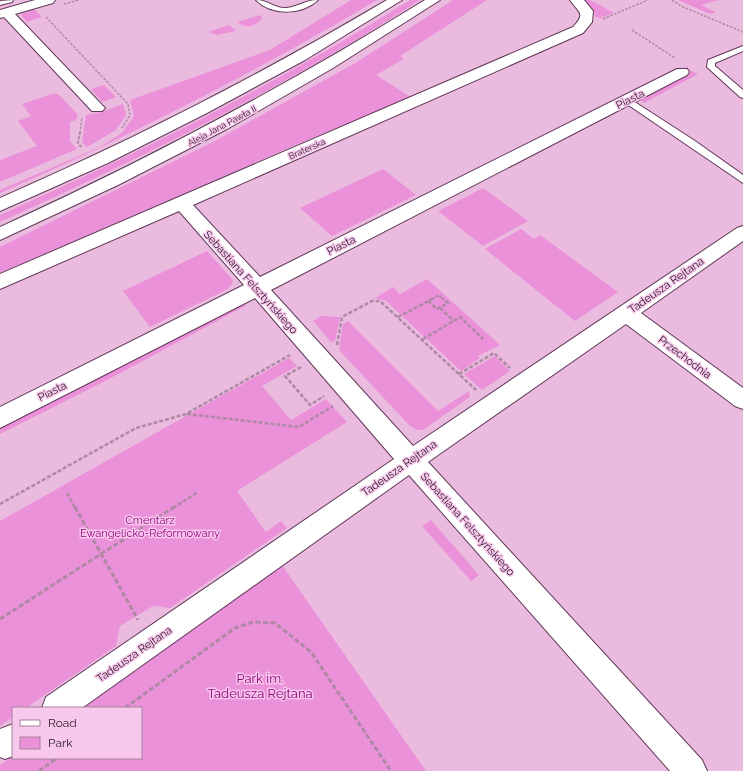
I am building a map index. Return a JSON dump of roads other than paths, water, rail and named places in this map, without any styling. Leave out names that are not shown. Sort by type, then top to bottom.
[{"type":"street","points":[[4,7],[34,4],[48,0]]},
{"type":"street","points":[[0,205],[109,155],[254,82],[304,56],[396,0]]},
{"type":"street","name":"Aleja Jana Pawła II","points":[[0,234],[222,126],[326,68],[434,0]]},
{"type":"street","name":"Braterska","points":[[0,282],[578,30],[587,21],[588,14],[584,7],[576,0]]},
{"type":"street","points":[[4,7],[97,108]]},
{"type":"street","name":"Piasta","points":[[0,418],[627,100],[679,66]]},
{"type":"street","name":"Sebastiana Felsztyńskiego","points":[[182,203],[256,288],[691,771]]},
{"type":"street","name":"Tadeusza Rejtana","points":[[58,707],[411,460],[743,232]]},
{"type":"street","name":"Przechodnia","points":[[626,313],[743,400]]},
{"type":"lane","points":[[260,0],[271,8],[283,11],[293,10],[314,0]]},
{"type":"lane","points":[[743,48],[711,62],[711,67],[743,95]]},
{"type":"lane","points":[[627,100],[692,143],[743,180]]},
{"type":"park label","name":"Cmentarz Ewangelicko-Reformowany","points":[[150,526]]},
{"type":"park label","name":"Park im. Tadeusza Rejtana","points":[[260,686]]}]
